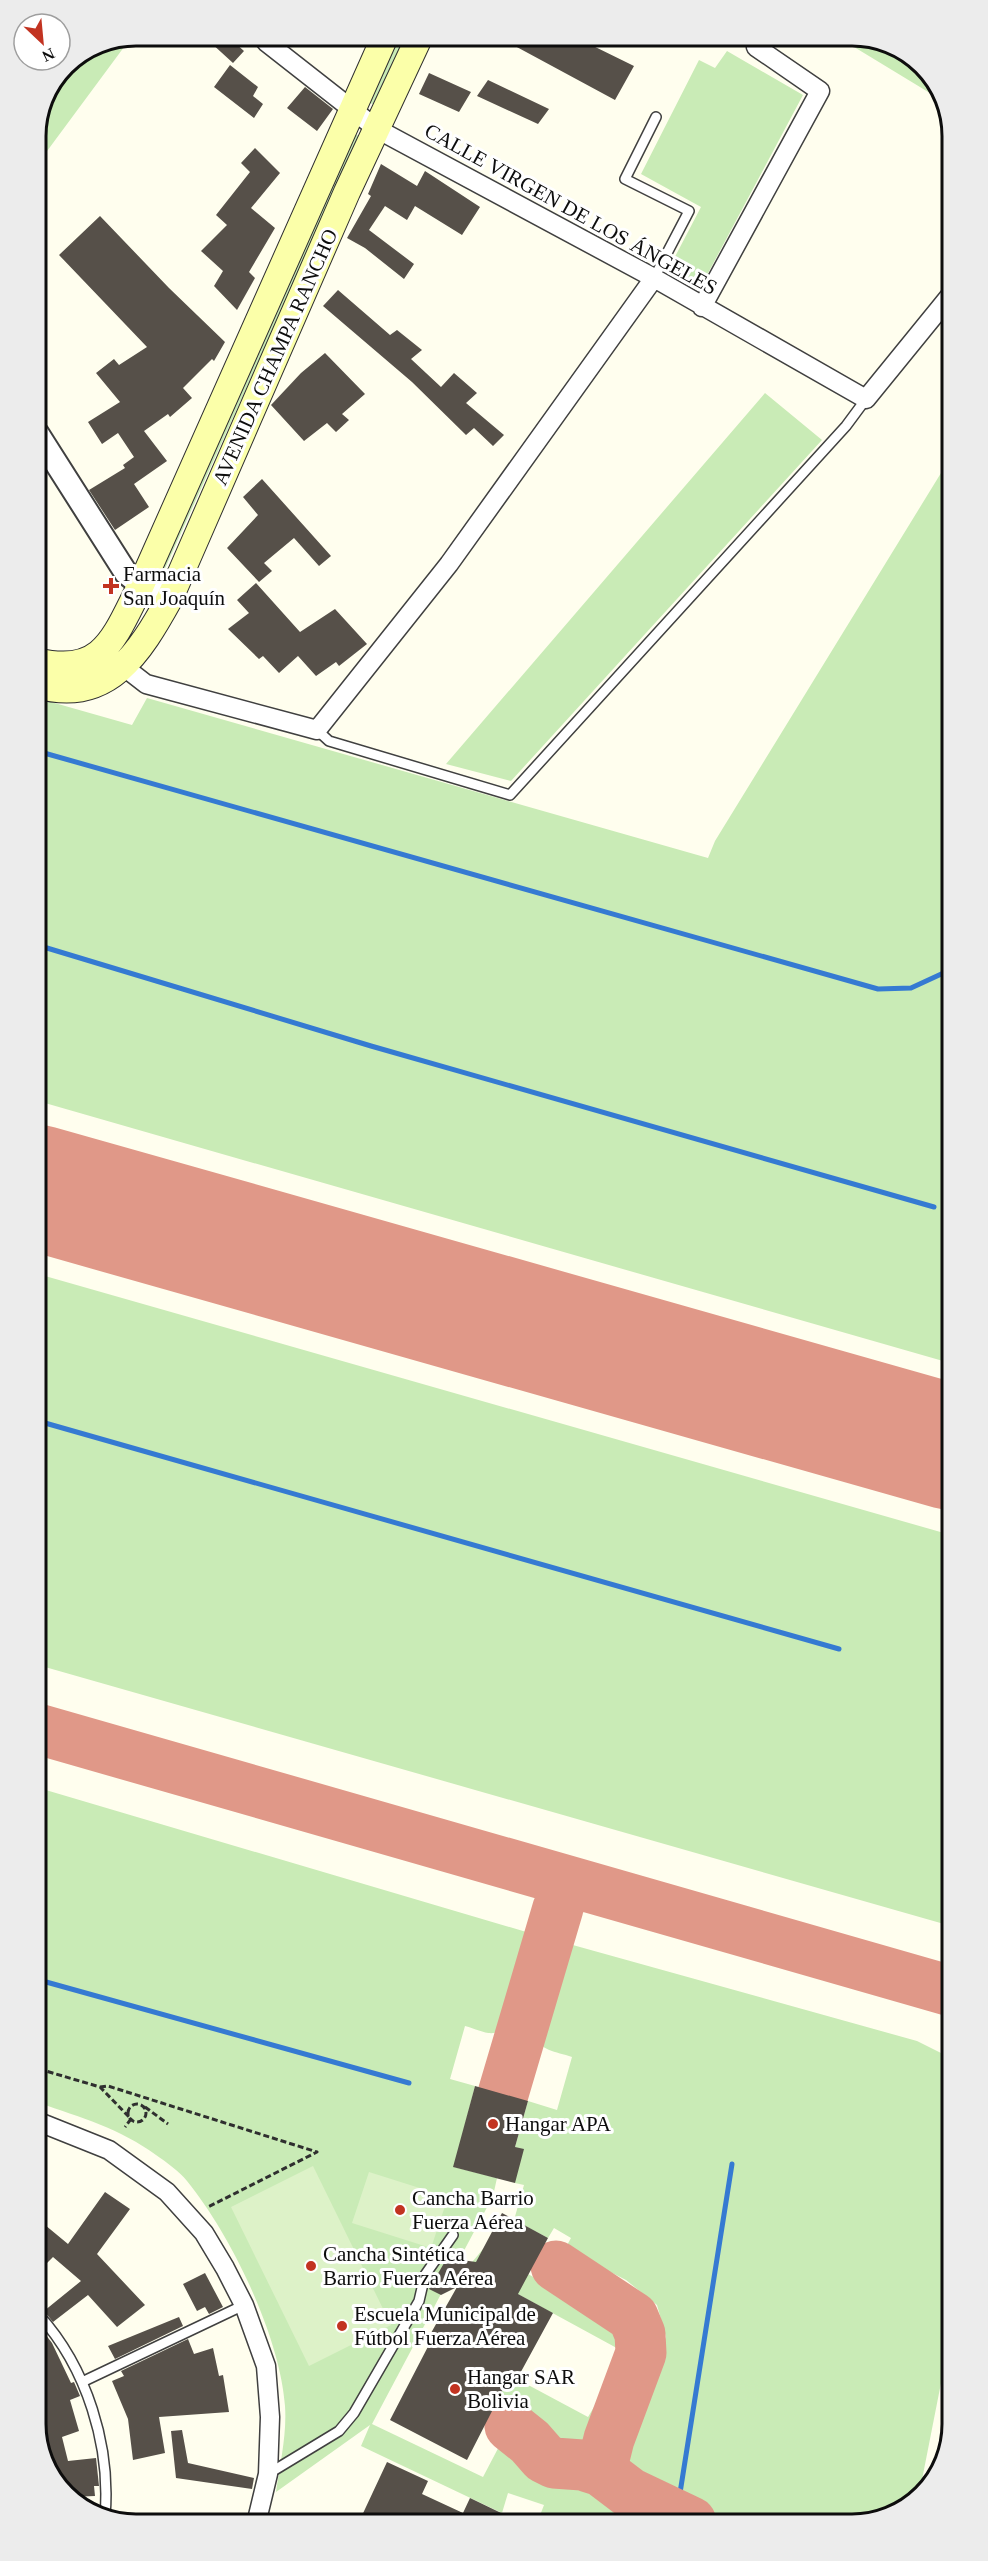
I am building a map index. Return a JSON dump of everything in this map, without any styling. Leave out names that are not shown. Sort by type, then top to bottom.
[{"type":"main road","name":"AVENIDA CHAMPA RANCHO","points":[[104,649],[116,635],[141,585],[381,46]]},
{"type":"main road","name":"AVENIDA CHAMPA RANCHO","points":[[47,688],[80,690],[106,681],[143,643],[170,598],[347,192],[415,46]]},
{"type":"main road","points":[[47,662],[70,666],[88,662],[104,649]]},
{"type":"street","name":"CALLE VIRGEN DE LOS ÁNGELES","points":[[271,46],[377,129],[654,278],[866,399]]},
{"type":"street","points":[[702,307],[820,91],[756,47]]},
{"type":"street","points":[[104,649],[122,667],[146,684],[317,730],[449,564],[654,278]]},
{"type":"street","points":[[866,399],[942,306]]},
{"type":"street","points":[[47,449],[126,573],[141,585],[170,598]]},
{"type":"street","points":[[46,2125],[109,2150],[167,2192],[204,2233],[244,2305],[266,2366],[270,2417],[268,2474],[258,2514]]},
{"type":"lane","points":[[654,278],[689,211],[625,179],[656,117]]},
{"type":"lane","points":[[317,730],[329,741],[510,795],[846,426],[866,399]]},
{"type":"lane","points":[[268,2474],[339,2431],[354,2413],[414,2312],[425,2275],[453,2235]]},
{"type":"lane","points":[[82,2382],[244,2305]]},
{"type":"lane","points":[[46,2326],[82,2382],[94,2415],[104,2457],[107,2491],[106,2509]]},
{"type":"path","points":[[46,2071],[100,2087],[108,2086],[317,2152],[208,2207]]},
{"type":"path","points":[[100,2087],[131,2119],[139,2121],[144,2119],[146,2111],[143,2106]]},
{"type":"path","points":[[131,2119],[130,2108],[138,2104],[168,2124]]},
{"type":"path","points":[[125,2127],[131,2119]]},
{"type":"green space","points":[[392,46],[400,46],[373,104],[366,102]]},
{"type":"green space","points":[[124,47],[47,151],[50,113],[62,86],[86,62],[102,53]]},
{"type":"green space","points":[[854,47],[869,48],[897,58],[911,69],[931,94]]},
{"type":"green space","points":[[727,51],[803,95],[699,290],[667,272],[701,207],[641,174],[699,60],[715,68]]},
{"type":"green space","points":[[353,134],[360,136],[163,573],[156,570]]},
{"type":"green space","points":[[765,393],[822,440],[511,781],[446,764]]},
{"type":"green space","points":[[942,471],[942,1361],[47,1103],[47,701],[132,725],[147,698],[708,858],[715,841]]},
{"type":"green space","points":[[47,1276],[942,1532],[942,1923],[46,1667]]},
{"type":"green space","points":[[46,1790],[533,1934],[509,2022],[504,2028],[494,2033],[465,2026],[450,2079],[475,2086],[454,2167],[497,2178],[493,2196],[372,2424],[483,2477],[504,2437],[521,2443],[550,2472],[576,2476],[602,2486],[657,2514],[540,2514],[544,2505],[508,2493],[502,2513],[361,2446],[370,2425],[276,2492],[285,2427],[281,2378],[263,2318],[236,2257],[204,2203],[176,2170],[129,2138],[46,2105]]},
{"type":"green space","points":[[562,1942],[917,2041],[942,2054],[942,2378],[922,2480],[902,2499],[886,2508],[864,2514],[698,2514],[628,2482],[621,2472],[616,2457],[666,2337],[657,2305],[626,2280],[565,2249],[571,2238],[554,2228],[548,2238],[514,2220],[524,2185],[515,2183],[515,2147],[528,2101],[557,2110],[572,2057],[548,2050],[540,2043],[536,2031]]},
{"type":"green space","name":"Cancha Sintética Barrio Fuerza Aérea","points":[[313,2166],[391,2325],[309,2366],[231,2207]]},
{"type":"green space","name":"Cancha Barrio Fuerza Aérea","points":[[369,2172],[448,2197],[431,2248],[352,2223]]},
{"type":"green space","points":[[483,2249],[546,2284],[549,2278],[616,2317],[629,2333],[629,2341],[624,2352],[468,2267]]},
{"type":"green space","points":[[517,2379],[588,2417],[600,2397],[612,2404],[591,2458],[558,2456],[546,2450],[525,2426],[513,2420],[519,2407],[499,2397],[507,2380]]},
{"type":"building","points":[[215,46],[239,46],[244,51],[233,63]]},
{"type":"building","points":[[516,47],[595,47],[634,66],[615,100]]},
{"type":"building","points":[[230,65],[258,87],[253,96],[263,104],[254,118],[214,87]]},
{"type":"building","points":[[429,73],[471,92],[459,112],[419,94]]},
{"type":"building","points":[[488,80],[549,109],[538,124],[477,96]]},
{"type":"building","points":[[305,87],[333,109],[317,131],[287,108]]},
{"type":"building","points":[[255,148],[280,173],[251,208],[275,228],[249,272],[255,278],[237,310],[214,286],[223,271],[201,251],[227,225],[216,215],[250,172],[241,163]]},
{"type":"building","points":[[381,164],[417,186],[425,171],[480,207],[462,235],[415,206],[407,220],[385,206],[369,230],[414,264],[404,279],[365,248],[347,238],[371,196],[368,194]]},
{"type":"building","points":[[100,216],[225,342],[214,361],[212,359],[183,388],[192,398],[170,417],[168,414],[144,431],[167,461],[134,484],[149,507],[115,530],[89,490],[125,468],[123,465],[134,457],[118,433],[102,444],[88,422],[120,402],[96,373],[114,359],[119,365],[147,347],[59,255]]},
{"type":"building","points":[[338,290],[390,335],[397,330],[422,350],[411,359],[441,387],[454,373],[477,393],[466,403],[504,435],[493,446],[474,428],[466,435],[412,382],[323,306]]},
{"type":"building","points":[[325,353],[365,394],[342,414],[349,420],[336,432],[327,423],[304,441],[271,405],[301,373]]},
{"type":"building","points":[[262,479],[331,556],[319,566],[294,538],[264,563],[272,571],[259,582],[227,548],[258,515],[243,497]]},
{"type":"building","points":[[256,583],[300,632],[335,609],[367,644],[339,666],[336,662],[316,676],[298,656],[279,673],[263,656],[259,659],[228,629],[249,613],[237,600]]},
{"type":"building","name":"Hangar APA","points":[[475,2086],[528,2101],[515,2147],[524,2149],[515,2183],[453,2167]]},
{"type":"building","points":[[105,2192],[130,2209],[97,2254],[145,2305],[117,2327],[88,2295],[53,2322],[46,2314],[46,2309],[81,2281],[53,2257],[46,2264],[46,2226],[68,2244]]},
{"type":"building","points":[[502,2213],[548,2238],[518,2294],[553,2313],[517,2379],[510,2376],[467,2460],[390,2420],[434,2335],[431,2333],[457,2287],[441,2295],[429,2289],[447,2258],[476,2262]]},
{"type":"building","points":[[205,2273],[223,2307],[209,2314],[205,2307],[197,2311],[183,2284]]},
{"type":"building","points":[[179,2317],[183,2326],[115,2359],[108,2346]]},
{"type":"building","points":[[46,2335],[80,2396],[70,2400],[79,2431],[62,2437],[68,2461],[96,2458],[99,2486],[94,2486],[95,2496],[82,2496],[69,2484],[53,2459],[46,2425]]},
{"type":"building","points":[[188,2339],[194,2354],[213,2348],[219,2376],[223,2375],[229,2412],[159,2417],[165,2453],[133,2460],[128,2419],[112,2381],[124,2376],[121,2371]]},
{"type":"building","points":[[182,2430],[188,2463],[254,2478],[252,2489],[176,2478],[171,2431]]},
{"type":"building","points":[[387,2462],[428,2481],[422,2494],[463,2513],[470,2498],[503,2514],[363,2514]]},
{"type":"waterway","points":[[47,754],[878,989],[911,988],[942,974]]},
{"type":"waterway","points":[[47,948],[371,1046],[934,1207]]},
{"type":"waterway","points":[[46,1423],[839,1649]]},
{"type":"waterway","points":[[46,1982],[409,2083]]},
{"type":"waterway","points":[[680,2493],[732,2164]]},
{"type":"taxiway","points":[[46,1731],[942,1988]]},
{"type":"taxiway","points":[[503,2094],[558,1908]]},
{"type":"taxiway","points":[[556,2266],[633,2317],[640,2334],[641,2353],[609,2439],[601,2471],[630,2493],[674,2514]]},
{"type":"taxiway","points":[[510,2426],[530,2442],[544,2458],[554,2463],[582,2465],[601,2471]]},
{"type":"runway","points":[[47,1190],[942,1444]]},
{"type":"place","name":"Farmacia San Joaquín","points":[[111,586]]},
{"type":"place","name":"Hangar APA","points":[[493,2124]]},
{"type":"place","name":"Cancha Barrio Fuerza Aérea","points":[[400,2210]]},
{"type":"place","name":"Cancha Sintética Barrio Fuerza Aérea","points":[[311,2266]]},
{"type":"place","name":"Escuela Municipal de Fútbol Fuerza Aérea","points":[[342,2326]]},
{"type":"place","name":"Hangar SAR Bolivia","points":[[455,2389]]}]
